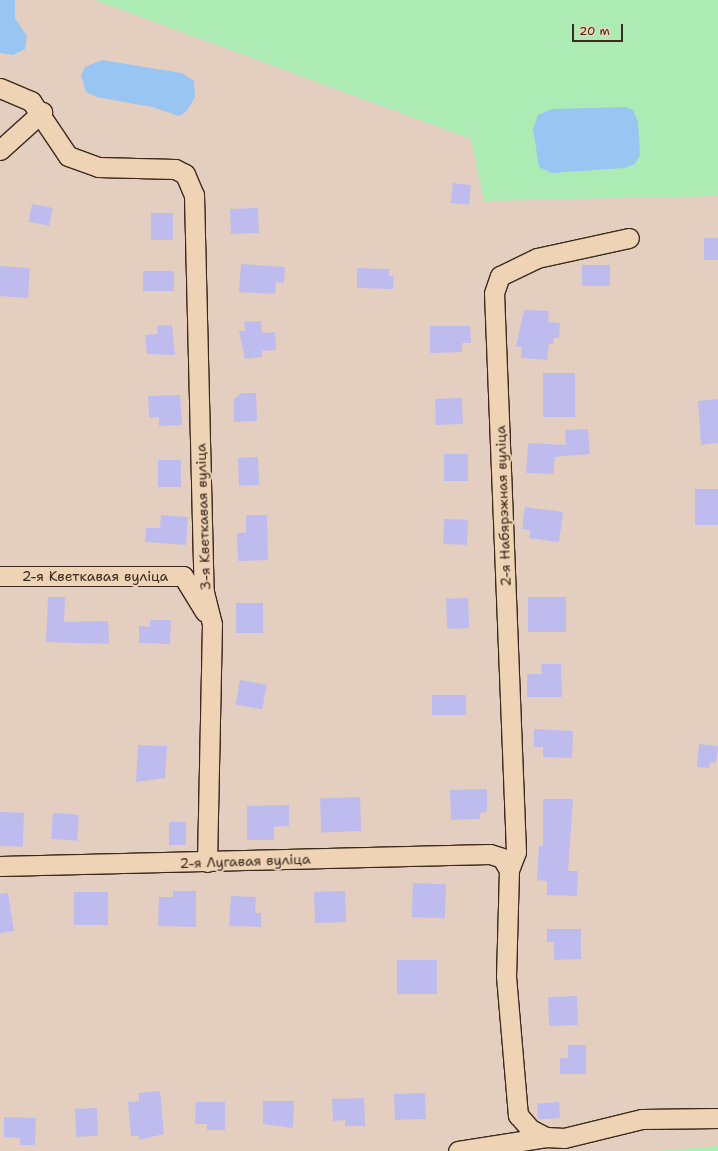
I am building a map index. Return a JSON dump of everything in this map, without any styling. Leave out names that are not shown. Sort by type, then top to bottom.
[{"type":"street","name":"3-я Кветкавая вуліца","points":[[0,88],[31,101],[42,112],[68,156],[98,167],[175,168],[186,174],[194,195],[204,592],[212,624],[208,862]]},
{"type":"street","points":[[0,150],[42,112]]},
{"type":"street","name":"2-я Набярэжная вуліца","points":[[629,238],[537,258],[500,276],[494,293],[516,852],[509,870],[506,976],[518,1114],[530,1129],[546,1137],[564,1138],[642,1119],[718,1118]]},
{"type":"street","name":"2-я Кветкавая вуліца","points":[[0,576],[182,576],[212,624]]},
{"type":"street","name":"2-я Лугавая вуліца","points":[[0,866],[490,854],[502,858],[509,870]]},
{"type":"street","points":[[458,1151],[546,1137]]},
{"type":"green space","points":[[95,0],[718,0],[718,196],[484,201],[471,139]]},
{"type":"green space","points":[[718,1146],[718,1151],[654,1151]]},
{"type":"water","points":[[0,0],[15,0],[15,18],[27,36],[25,49],[13,55],[0,53]]},
{"type":"water","points":[[102,60],[182,73],[194,81],[195,97],[186,112],[179,116],[152,107],[96,97],[86,92],[81,75],[85,67]]},
{"type":"water","points":[[626,107],[633,110],[638,122],[640,155],[635,164],[624,168],[552,173],[539,167],[533,129],[538,115],[552,109]]},
{"type":"building","points":[[453,183],[471,185],[469,205],[451,203]]},
{"type":"building","points":[[32,204],[53,208],[49,226],[29,222]]},
{"type":"building","points":[[258,208],[259,233],[231,234],[230,209]]},
{"type":"building","points":[[151,213],[173,213],[173,240],[151,240]]},
{"type":"building","points":[[704,238],[718,238],[718,260],[704,260]]},
{"type":"building","points":[[241,264],[285,267],[284,283],[276,282],[275,294],[239,292]]},
{"type":"building","points":[[582,265],[610,265],[610,286],[582,286]]},
{"type":"building","points":[[0,266],[30,268],[28,298],[0,296]]},
{"type":"building","points":[[357,268],[389,269],[389,276],[394,276],[393,289],[357,288]]},
{"type":"building","points":[[143,271],[174,271],[174,291],[143,291]]},
{"type":"building","points":[[524,310],[549,311],[548,322],[560,323],[559,338],[554,338],[553,344],[549,344],[547,360],[521,358],[522,347],[516,347]]},
{"type":"building","points":[[261,321],[262,333],[275,332],[276,350],[262,351],[262,357],[245,359],[239,331],[245,331],[244,322]]},
{"type":"building","points":[[172,325],[175,355],[147,354],[145,335],[158,334],[157,326]]},
{"type":"building","points":[[430,326],[470,326],[471,343],[462,343],[462,352],[430,353]]},
{"type":"building","points":[[543,373],[575,373],[575,417],[543,417]]},
{"type":"building","points":[[242,393],[256,393],[257,421],[234,422],[234,399]]},
{"type":"building","points":[[180,395],[182,425],[159,426],[159,417],[149,418],[148,396]]},
{"type":"building","points":[[462,398],[463,424],[436,425],[435,399]]},
{"type":"building","points":[[718,399],[718,443],[701,445],[698,401]]},
{"type":"building","points":[[588,429],[590,454],[555,457],[553,474],[526,473],[528,443],[566,445],[565,430]]},
{"type":"building","points":[[444,454],[468,454],[468,481],[444,481]]},
{"type":"building","points":[[258,457],[259,485],[239,486],[238,458]]},
{"type":"building","points":[[158,460],[181,460],[181,487],[158,487]]},
{"type":"building","points":[[695,489],[718,489],[718,525],[695,525]]},
{"type":"building","points":[[525,507],[563,512],[559,542],[529,538],[530,530],[522,529]]},
{"type":"building","points":[[161,515],[188,517],[186,545],[145,542],[146,528],[160,528]]},
{"type":"building","points":[[246,515],[267,515],[268,560],[238,561],[237,533],[246,533]]},
{"type":"building","points":[[444,519],[468,520],[467,545],[443,544]]},
{"type":"building","points":[[48,597],[65,597],[64,622],[108,621],[109,644],[46,642]]},
{"type":"building","points":[[528,597],[566,597],[566,632],[528,632]]},
{"type":"building","points":[[468,598],[469,628],[447,629],[446,599]]},
{"type":"building","points":[[236,603],[263,603],[263,633],[236,633]]},
{"type":"building","points":[[150,620],[171,620],[170,644],[139,643],[139,626],[150,627]]},
{"type":"building","points":[[541,664],[561,664],[562,697],[527,697],[527,674],[542,674]]},
{"type":"building","points":[[240,680],[267,685],[262,709],[236,705]]},
{"type":"building","points":[[432,695],[466,695],[466,715],[432,715]]},
{"type":"building","points":[[534,729],[573,731],[572,758],[543,757],[543,747],[534,747]]},
{"type":"building","points":[[699,744],[718,746],[716,763],[710,762],[709,768],[697,767]]},
{"type":"building","points":[[138,745],[167,746],[165,778],[136,782]]},
{"type":"building","points":[[487,789],[487,812],[480,813],[480,819],[451,820],[450,790]]},
{"type":"building","points":[[360,797],[361,831],[321,832],[320,798]]},
{"type":"building","points":[[543,799],[573,799],[568,871],[578,871],[577,896],[547,895],[547,881],[537,880],[539,846],[543,846]]},
{"type":"building","points":[[289,805],[289,826],[274,827],[274,840],[247,840],[247,806]]},
{"type":"building","points":[[0,812],[24,813],[23,847],[0,846]]},
{"type":"building","points":[[53,813],[79,815],[77,841],[51,839]]},
{"type":"building","points":[[169,822],[186,822],[186,845],[169,845]]},
{"type":"building","points":[[413,883],[446,884],[445,918],[412,917]]},
{"type":"building","points":[[173,891],[196,891],[196,927],[158,926],[159,897],[173,897]]},
{"type":"building","points":[[345,891],[346,922],[315,923],[314,892]]},
{"type":"building","points":[[74,892],[108,892],[108,925],[74,925]]},
{"type":"building","points":[[8,893],[14,931],[0,933],[0,894]]},
{"type":"building","points":[[231,896],[256,897],[255,913],[261,913],[261,927],[229,926]]},
{"type":"building","points":[[547,929],[581,929],[581,959],[554,960],[554,942],[547,942]]},
{"type":"building","points":[[397,960],[437,960],[437,994],[397,994]]},
{"type":"building","points":[[577,996],[578,1025],[549,1026],[548,997]]},
{"type":"building","points":[[568,1045],[586,1045],[586,1074],[560,1074],[560,1058],[568,1058]]},
{"type":"building","points":[[160,1091],[164,1134],[139,1140],[139,1136],[131,1136],[128,1102],[139,1101],[139,1093]]},
{"type":"building","points":[[425,1093],[426,1119],[395,1120],[394,1094]]},
{"type":"building","points":[[364,1098],[365,1126],[345,1126],[345,1120],[333,1121],[332,1099]]},
{"type":"building","points":[[263,1101],[294,1101],[293,1128],[263,1124]]},
{"type":"building","points":[[196,1102],[225,1102],[225,1130],[207,1130],[207,1124],[195,1124]]},
{"type":"building","points":[[559,1102],[560,1118],[538,1119],[537,1104]]},
{"type":"building","points":[[97,1108],[98,1136],[76,1137],[75,1109]]},
{"type":"building","points":[[4,1117],[36,1118],[35,1145],[20,1145],[20,1138],[4,1137]]}]
